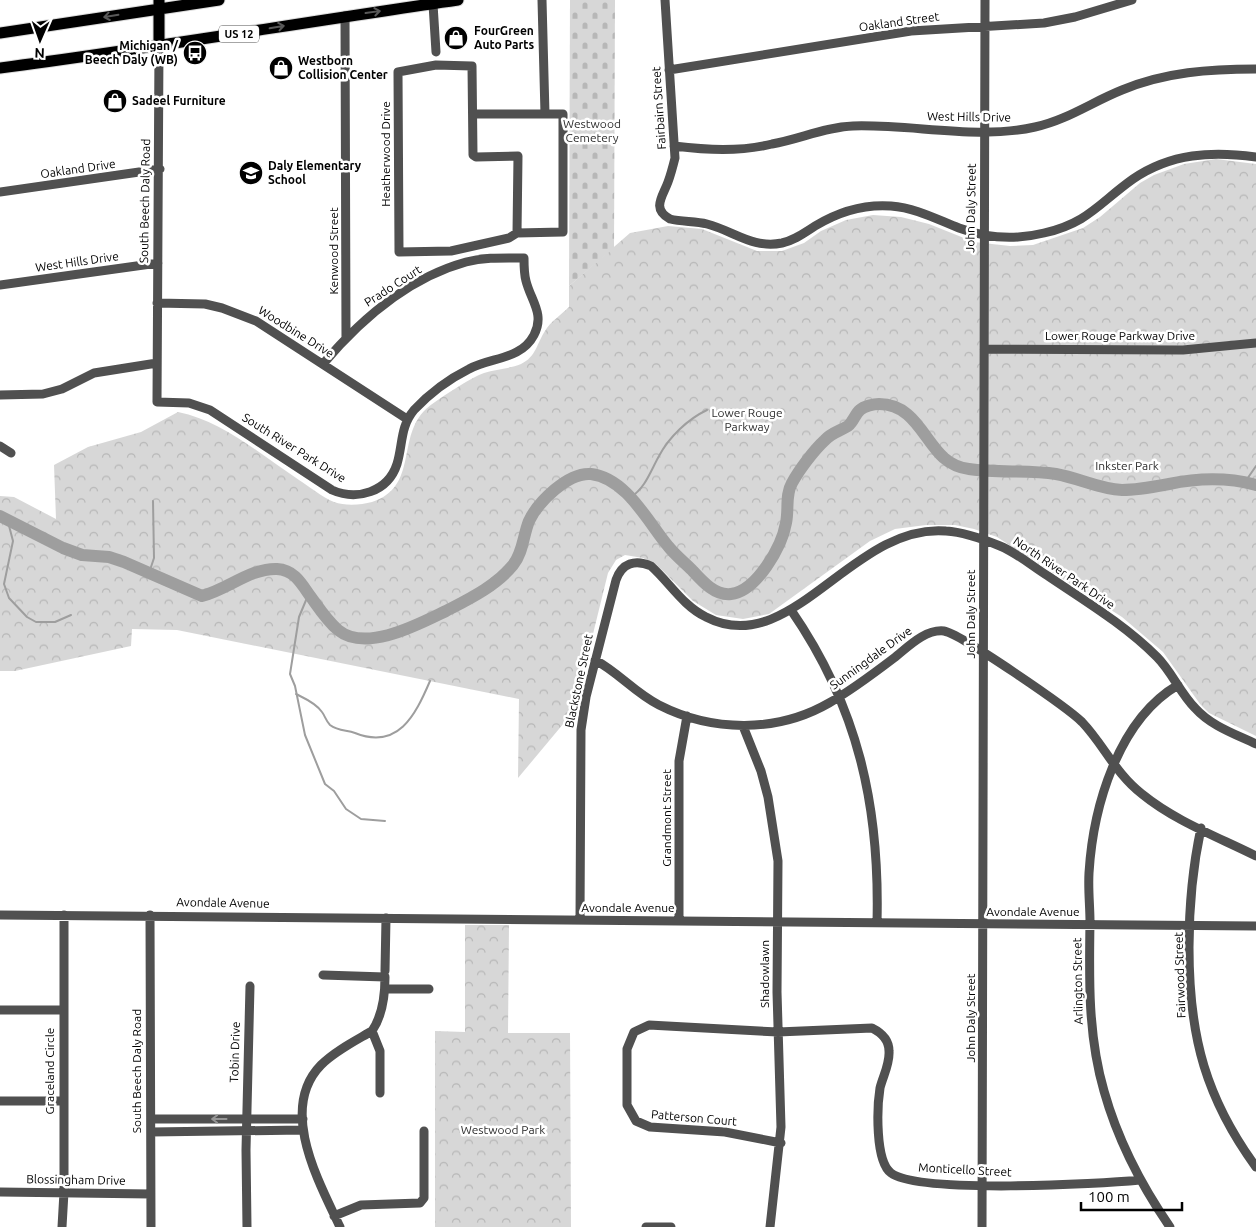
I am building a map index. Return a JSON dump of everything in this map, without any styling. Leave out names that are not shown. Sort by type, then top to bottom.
[{"type":"main road","points":[[0,33],[159,4],[220,0]]},
{"type":"main road","name":"US 12","points":[[0,68],[160,47],[345,16],[392,5],[458,0]]},
{"type":"main road","name":"South Beech Daly Road","points":[[159,4],[160,47]]},
{"type":"street","points":[[473,114],[545,114],[542,0]]},
{"type":"street","name":"Fairbairn Street","points":[[665,0],[674,146],[672,171],[660,197],[660,211],[670,219],[706,224],[750,242],[778,244],[794,239],[836,215],[876,206],[917,211],[960,228],[984,235]]},
{"type":"street","name":"John Daly Street","points":[[982,1227],[985,0]]},
{"type":"street","name":"Oakland Street","points":[[669,70],[911,32],[1023,25],[1060,20],[1132,0]]},
{"type":"street","points":[[432,2],[436,52]]},
{"type":"street","name":"Kenwood Street","points":[[345,16],[346,336]]},
{"type":"street","name":"South Beech Daly Road","points":[[157,402],[160,47]]},
{"type":"street","name":"Heatherwood Drive","points":[[517,233],[518,156],[476,156],[473,154],[472,66],[436,65],[398,72],[399,252],[451,251],[509,238],[517,233],[563,232],[563,114],[545,114]]},
{"type":"street","name":"West Hills Drive","points":[[674,146],[710,150],[743,149],[774,144],[823,130],[854,126],[985,132],[1023,129],[1047,124],[1124,89],[1169,75],[1213,70],[1256,69]]},
{"type":"street","points":[[984,235],[1022,237],[1065,227],[1095,211],[1142,174],[1178,158],[1211,153],[1256,157]]},
{"type":"street","name":"Oakland Drive","points":[[0,192],[160,169]]},
{"type":"street","name":"Prado Court","points":[[323,364],[346,336],[389,301],[436,274],[476,260],[524,258]]},
{"type":"street","name":"South River Park Drive","points":[[157,402],[189,403],[210,410],[332,490],[351,495],[371,492],[390,477],[397,463],[401,436],[407,420],[426,399],[457,376],[482,363],[515,354],[530,342],[537,328],[539,315],[526,281],[524,258]]},
{"type":"street","name":"West Hills Drive","points":[[0,284],[158,264]]},
{"type":"street","name":"Woodbine Drive","points":[[157,303],[205,304],[240,314],[276,332],[407,420]]},
{"type":"street","name":"Lower Rouge Parkway Drive","points":[[984,349],[1183,350],[1256,343]]},
{"type":"street","points":[[0,395],[43,394],[62,389],[94,373],[157,363]]},
{"type":"street","points":[[0,446],[12,453]]},
{"type":"street","name":"North River Park Drive","points":[[648,565],[694,610],[722,623],[739,626],[756,625],[791,610],[862,557],[904,536],[922,532],[943,531],[964,534],[1001,546],[1119,625],[1157,657],[1204,716],[1222,728],[1256,744]]},
{"type":"street","name":"Blackstone Street","points":[[580,920],[580,745],[586,698],[618,575],[624,567],[632,563],[648,565]]},
{"type":"street","points":[[791,610],[817,650],[839,697],[859,752],[871,805],[876,856],[877,923]]},
{"type":"street","name":"Sunningdale Drive","points":[[595,660],[645,697],[687,716],[713,723],[743,726],[769,724],[819,709],[931,632],[951,633],[1072,713],[1088,730],[1129,784],[1150,801],[1256,856]]},
{"type":"street","name":"Arlington Street","points":[[1170,1227],[1140,1180],[1113,1120],[1096,1057],[1090,1006],[1089,884],[1091,855],[1103,798],[1114,766],[1125,742],[1144,714],[1161,697],[1178,685]]},
{"type":"street","name":"Grandmont Street","points":[[679,921],[679,761],[687,716]]},
{"type":"street","name":"Shadowlawn","points":[[743,726],[761,771],[773,818],[778,861],[778,1032],[782,1091],[780,1143],[770,1227]]},
{"type":"street","name":"Fairwood Street","points":[[1201,828],[1193,877],[1191,926],[1193,1011],[1204,1067],[1223,1112],[1256,1167]]},
{"type":"street","name":"Avondale Avenue","points":[[0,915],[1256,926]]},
{"type":"street","name":"Graceland Circle","points":[[62,1227],[64,1192],[62,1010],[64,915]]},
{"type":"street","name":"South Beech Daly Road","points":[[150,915],[151,1227]]},
{"type":"street","points":[[385,971],[386,918]]},
{"type":"street","points":[[323,975],[385,977],[381,1015],[372,1031],[328,1058],[313,1074],[305,1096],[303,1130],[312,1167],[340,1227]]},
{"type":"street","name":"Tobin Drive","points":[[247,1227],[246,1119],[250,986]]},
{"type":"street","points":[[385,989],[429,988]]},
{"type":"street","points":[[0,1010],[62,1010]]},
{"type":"street","name":"Patterson Court","points":[[778,1032],[687,1026],[643,1026],[630,1037],[627,1049],[627,1105],[632,1117],[644,1126],[724,1132],[780,1143]]},
{"type":"street","name":"Monticello Street","points":[[778,1032],[862,1028],[872,1028],[880,1032],[886,1040],[889,1051],[881,1087],[879,1112],[882,1155],[887,1169],[904,1179],[982,1185],[1079,1185],[1140,1180]]},
{"type":"street","points":[[372,1031],[380,1050],[380,1093]]},
{"type":"street","points":[[0,1101],[62,1101]]},
{"type":"street","points":[[151,1119],[303,1119]]},
{"type":"street","points":[[151,1132],[303,1130]]},
{"type":"street","points":[[334,1216],[361,1205],[420,1203],[424,1198],[424,1131]]},
{"type":"street","name":"Blossingham Drive","points":[[0,1192],[151,1194]]},
{"type":"street","points":[[646,1227],[672,1227]]},
{"type":"green space","name":"Westwood Cemetery","points":[[570,0],[615,0],[614,248],[569,286]]},
{"type":"green space","name":"Lower Rouge Parkway","points":[[1216,159],[1256,164],[1256,736],[1209,713],[1200,704],[1163,652],[1122,617],[997,537],[955,525],[926,525],[895,529],[870,541],[769,614],[743,619],[716,615],[693,601],[657,565],[643,558],[625,555],[616,560],[608,573],[574,711],[518,778],[519,699],[177,630],[132,629],[131,646],[15,671],[0,671],[0,496],[14,497],[56,519],[54,465],[88,447],[141,432],[178,412],[195,416],[226,431],[334,502],[353,505],[372,502],[387,495],[396,485],[402,473],[417,420],[426,409],[478,375],[516,366],[530,358],[547,328],[569,307],[569,286],[630,233],[668,226],[702,229],[757,251],[782,251],[804,243],[821,231],[846,220],[873,215],[901,217],[929,224],[974,242],[1010,246],[1033,245],[1083,228],[1100,217],[1140,183],[1154,175],[1184,164]]},
{"type":"green space","name":"Westwood Park","points":[[465,925],[509,925],[508,1033],[570,1033],[571,1227],[435,1227],[435,1031],[465,1032]]},
{"type":"waterway","points":[[0,516],[63,548],[82,555],[109,557],[124,562],[202,596],[257,572],[277,569],[287,571],[299,580],[338,630],[350,636],[363,639],[392,634],[422,623],[473,597],[490,586],[513,565],[521,550],[529,521],[539,505],[564,483],[582,475],[591,474],[604,477],[625,492],[635,502],[671,549],[709,587],[725,594],[741,591],[759,576],[774,555],[784,533],[790,488],[803,466],[827,438],[848,426],[858,412],[866,406],[874,404],[891,406],[901,410],[917,424],[944,458],[966,468],[1056,474],[1105,488],[1122,490],[1202,480],[1245,482],[1256,485]]},
{"type":"waterway","points":[[630,498],[644,484],[663,449],[674,435],[693,418],[707,410]]},
{"type":"waterway","points":[[1245,482],[1256,466]]},
{"type":"waterway","points":[[149,573],[154,558],[153,501]]},
{"type":"waterway","points":[[8,522],[13,541],[4,584],[9,598],[27,617],[36,622],[55,622],[71,615]]},
{"type":"waterway","points":[[309,593],[299,617],[290,674],[295,686],[305,735],[325,784],[334,791],[346,809],[361,819],[385,821]]},
{"type":"waterway","points":[[296,694],[317,706],[333,727],[370,737],[383,737],[394,733],[411,717],[430,681]]},
{"type":"place","name":"FourGreen Auto Parts","points":[[456,38]]},
{"type":"place","name":"Michigan / Beech Daly (WB)","points":[[195,53]]},
{"type":"place","name":"Westborn Collision Center","points":[[281,68]]},
{"type":"place","name":"Sadeel Furniture","points":[[115,101]]},
{"type":"place","name":"Daly Elementary School","points":[[251,173]]},
{"type":"park label","name":"Inkster Park","points":[[1127,466]]}]
